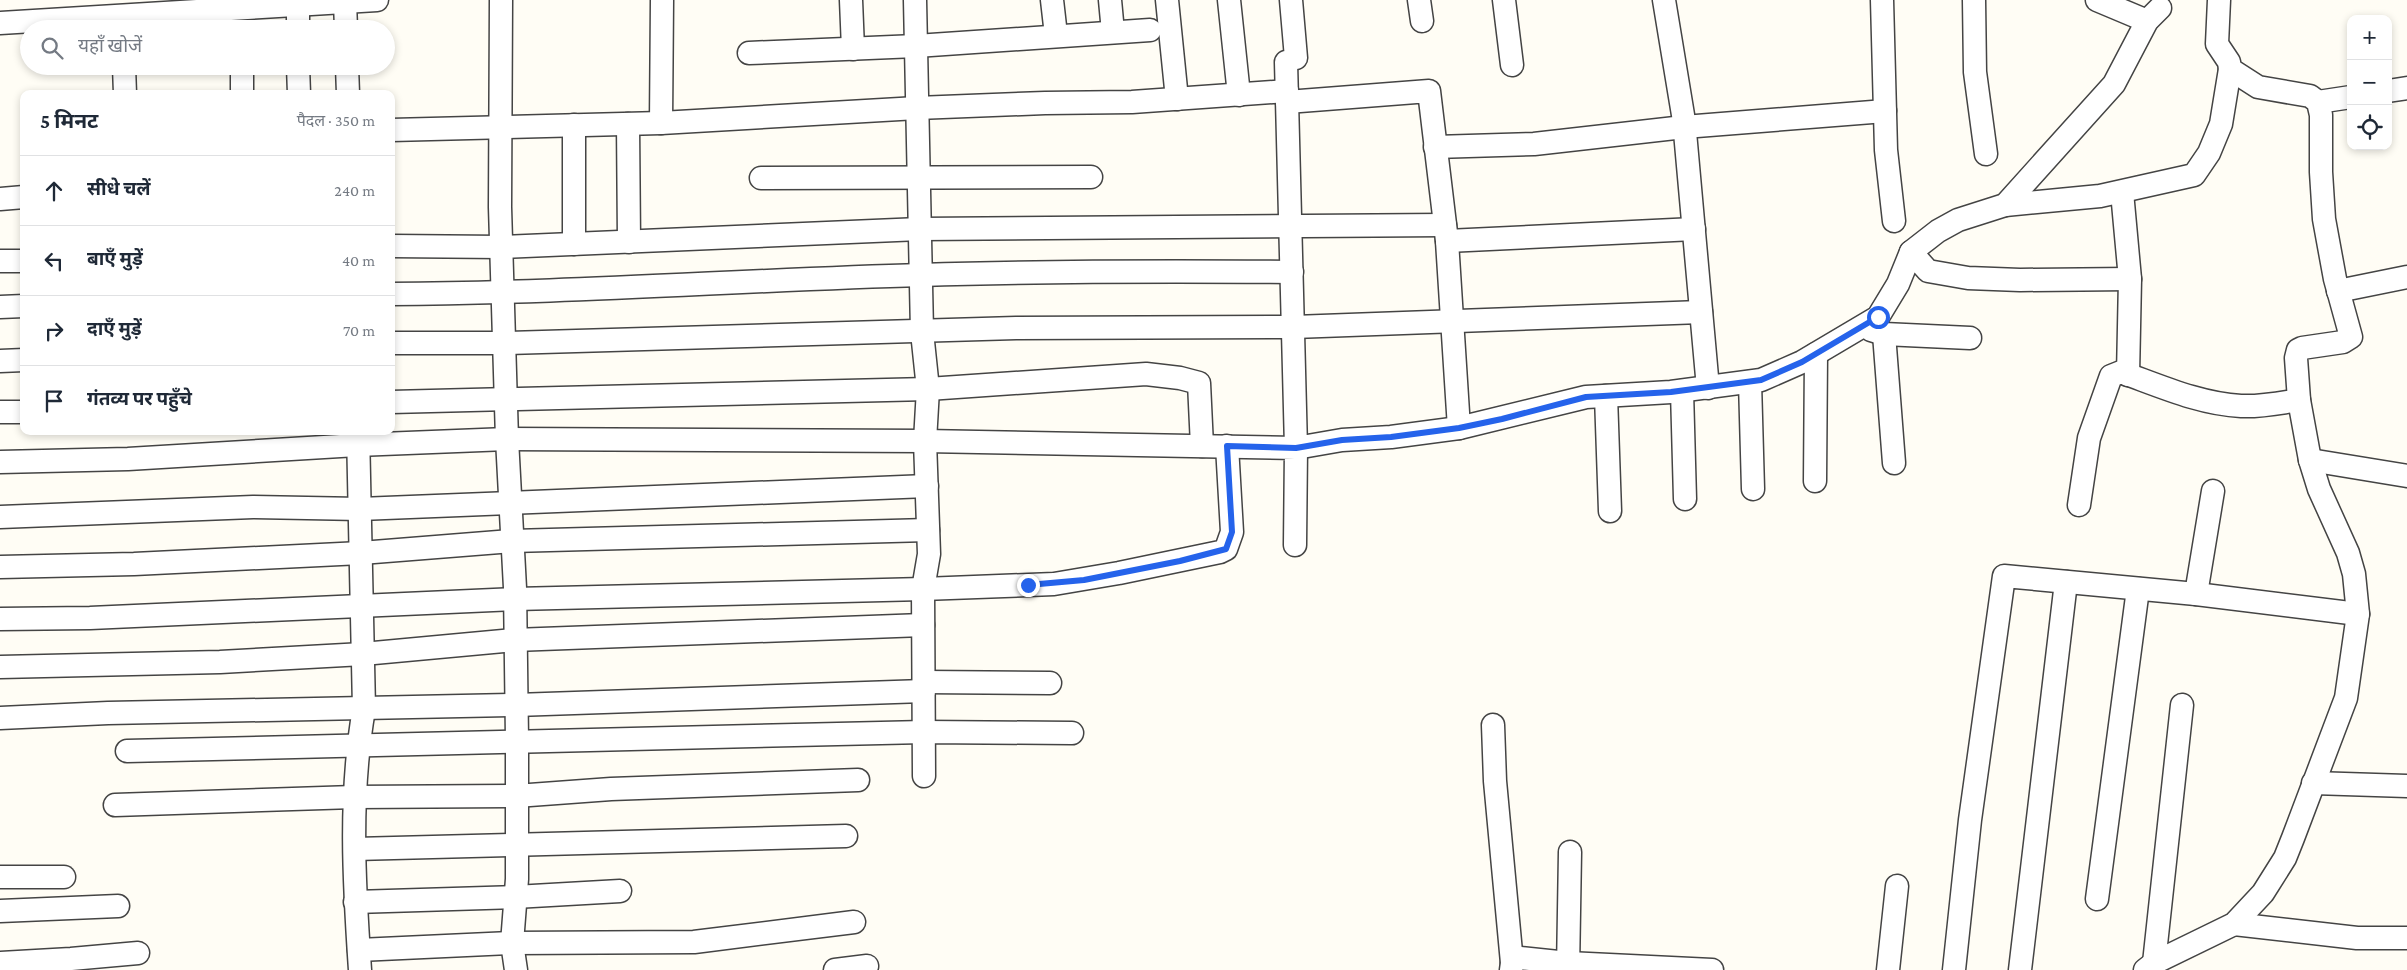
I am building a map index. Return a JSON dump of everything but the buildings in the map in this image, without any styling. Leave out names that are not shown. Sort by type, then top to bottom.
[{"type":"street","points":[[46,20],[123,15],[249,12],[377,0]]},
{"type":"street","points":[[501,0],[504,342],[515,599],[514,640],[518,844],[512,943],[516,970]]},
{"type":"street","points":[[661,123],[662,0]]},
{"type":"street","points":[[851,0],[853,49]]},
{"type":"street","points":[[915,0],[922,332],[928,389],[925,441],[929,554],[923,589],[924,776]]},
{"type":"street","points":[[1052,0],[1056,35]]},
{"type":"street","points":[[1110,0],[1113,32]]},
{"type":"street","points":[[1167,0],[1177,99]]},
{"type":"street","points":[[1229,0],[1239,95]]},
{"type":"street","points":[[1291,0],[1291,60],[1287,97],[1294,327],[1295,545]]},
{"type":"street","points":[[1504,0],[1512,66]]},
{"type":"street","points":[[1664,0],[1684,127],[1708,388]]},
{"type":"street","points":[[1882,0],[1886,150],[1894,221]]},
{"type":"street","points":[[1974,0],[1975,72],[1986,154]]},
{"type":"street","points":[[2005,205],[2114,84],[2153,15],[2097,0]]},
{"type":"street","points":[[0,462],[128,459],[358,438],[925,441],[1296,448],[1342,440],[1391,437],[1459,428],[1586,397],[1682,391],[1750,382],[1783,372],[1878,317],[1898,284],[1911,252],[1938,231],[1958,220],[2005,205],[2045,203],[2122,192],[2194,175],[2209,153],[2221,124],[2230,69],[2229,62],[2218,44],[2219,0]]},
{"type":"street","points":[[345,2],[346,20]]},
{"type":"street","points":[[298,6],[298,20]]},
{"type":"street","points":[[0,23],[20,22]]},
{"type":"street","points":[[749,53],[916,46],[1150,30]]},
{"type":"street","points":[[2150,966],[2234,924],[2263,893],[2278,871],[2293,838],[2344,704],[2358,614],[2357,592],[2351,562],[2319,489],[2310,460],[2299,400],[2296,358],[2298,350],[2343,342],[2351,336],[2338,291],[2324,219],[2321,172],[2321,115],[2318,102],[2310,96],[2258,86],[2230,69]]},
{"type":"street","points":[[124,75],[125,90]]},
{"type":"street","points":[[242,75],[242,90]]},
{"type":"street","points":[[298,75],[299,90]]},
{"type":"street","points":[[347,75],[348,90]]},
{"type":"street","points":[[2392,90],[2407,88]]},
{"type":"street","points":[[395,130],[661,123],[917,108],[1239,95],[1287,97],[1429,92],[1446,233],[1454,321],[1459,428]]},
{"type":"street","points":[[2318,102],[2347,98]]},
{"type":"street","points":[[1435,147],[1534,144],[1684,127],[1885,112]]},
{"type":"street","points":[[628,124],[629,242]]},
{"type":"street","points":[[574,125],[574,244]]},
{"type":"street","points":[[761,178],[1091,177]]},
{"type":"street","points":[[2122,192],[2130,279],[2128,375]]},
{"type":"street","points":[[0,199],[20,198]]},
{"type":"street","points":[[395,246],[502,247],[920,229],[1291,226],[1446,233],[1694,230]]},
{"type":"street","points":[[1911,252],[1928,271],[1968,278],[2020,280],[2130,279]]},
{"type":"street","points":[[0,261],[20,261]]},
{"type":"street","points":[[395,294],[503,293],[921,275],[1100,271],[1292,272]]},
{"type":"street","points":[[2338,291],[2407,277]]},
{"type":"street","points":[[0,307],[20,306]]},
{"type":"street","points":[[395,344],[922,332],[1016,328],[1294,327],[1701,312]]},
{"type":"street","points":[[1860,327],[1884,334],[1970,338]]},
{"type":"street","points":[[1884,334],[1894,463]]},
{"type":"street","points":[[1815,481],[1816,354]]},
{"type":"street","points":[[0,361],[20,360]]},
{"type":"street","points":[[2079,505],[2089,438],[2110,376],[2116,372],[2192,397],[2225,404],[2272,405],[2299,400]]},
{"type":"street","points":[[395,402],[928,389],[1146,374],[1180,378],[1199,383],[1202,446]]},
{"type":"street","points":[[1750,382],[1753,489]]},
{"type":"street","points":[[1682,391],[1685,499]]},
{"type":"street","points":[[1606,396],[1610,511]]},
{"type":"street","points":[[0,412],[20,412]]},
{"type":"street","points":[[358,438],[364,709],[358,744],[354,797],[354,849],[355,902],[360,960],[512,943],[694,942],[854,922]]},
{"type":"street","points":[[0,619],[90,618],[515,599],[1054,584],[1119,574],[1220,552],[1226,549],[1232,532],[1227,446]]},
{"type":"street","points":[[2310,460],[2407,476]]},
{"type":"street","points":[[0,517],[253,507],[360,509],[927,486]]},
{"type":"street","points":[[2196,594],[2213,491]]},
{"type":"street","points":[[0,567],[134,564],[361,553],[512,541],[928,530]]},
{"type":"street","points":[[1954,970],[1970,820],[2004,576],[2196,594],[2358,614]]},
{"type":"street","points":[[2020,970],[2066,582]]},
{"type":"street","points":[[2097,899],[2138,589]]},
{"type":"street","points":[[0,667],[220,662],[363,654],[514,640],[923,625]]},
{"type":"street","points":[[0,718],[108,713],[516,705],[1050,683]]},
{"type":"street","points":[[2150,966],[2182,706]]},
{"type":"street","points":[[1493,725],[1512,966]]},
{"type":"street","points":[[126,750],[924,732],[1072,733]]},
{"type":"street","points":[[115,805],[354,797],[516,796],[611,788],[858,780]]},
{"type":"street","points":[[2313,783],[2407,786]]},
{"type":"street","points":[[354,849],[846,836]]},
{"type":"street","points":[[1568,967],[1570,852]]},
{"type":"street","points":[[0,877],[64,877]]},
{"type":"street","points":[[1888,970],[1897,886]]},
{"type":"street","points":[[355,902],[515,898],[620,891]]},
{"type":"street","points":[[0,910],[118,906]]},
{"type":"street","points":[[2234,924],[2358,938],[2407,938]]},
{"type":"street","points":[[0,963],[71,960],[138,953]]},
{"type":"street","points":[[1512,966],[1520,958],[1568,967],[1712,970]]},
{"type":"street","points":[[835,970],[868,966]]},
{"type":"route","points":[[1028,585],[1084,580],[1180,561],[1226,549],[1232,532],[1227,446],[1296,448],[1342,440],[1391,437],[1459,428],[1586,397],[1671,392],[1761,380],[1783,372],[1802,362],[1878,317]]}]
